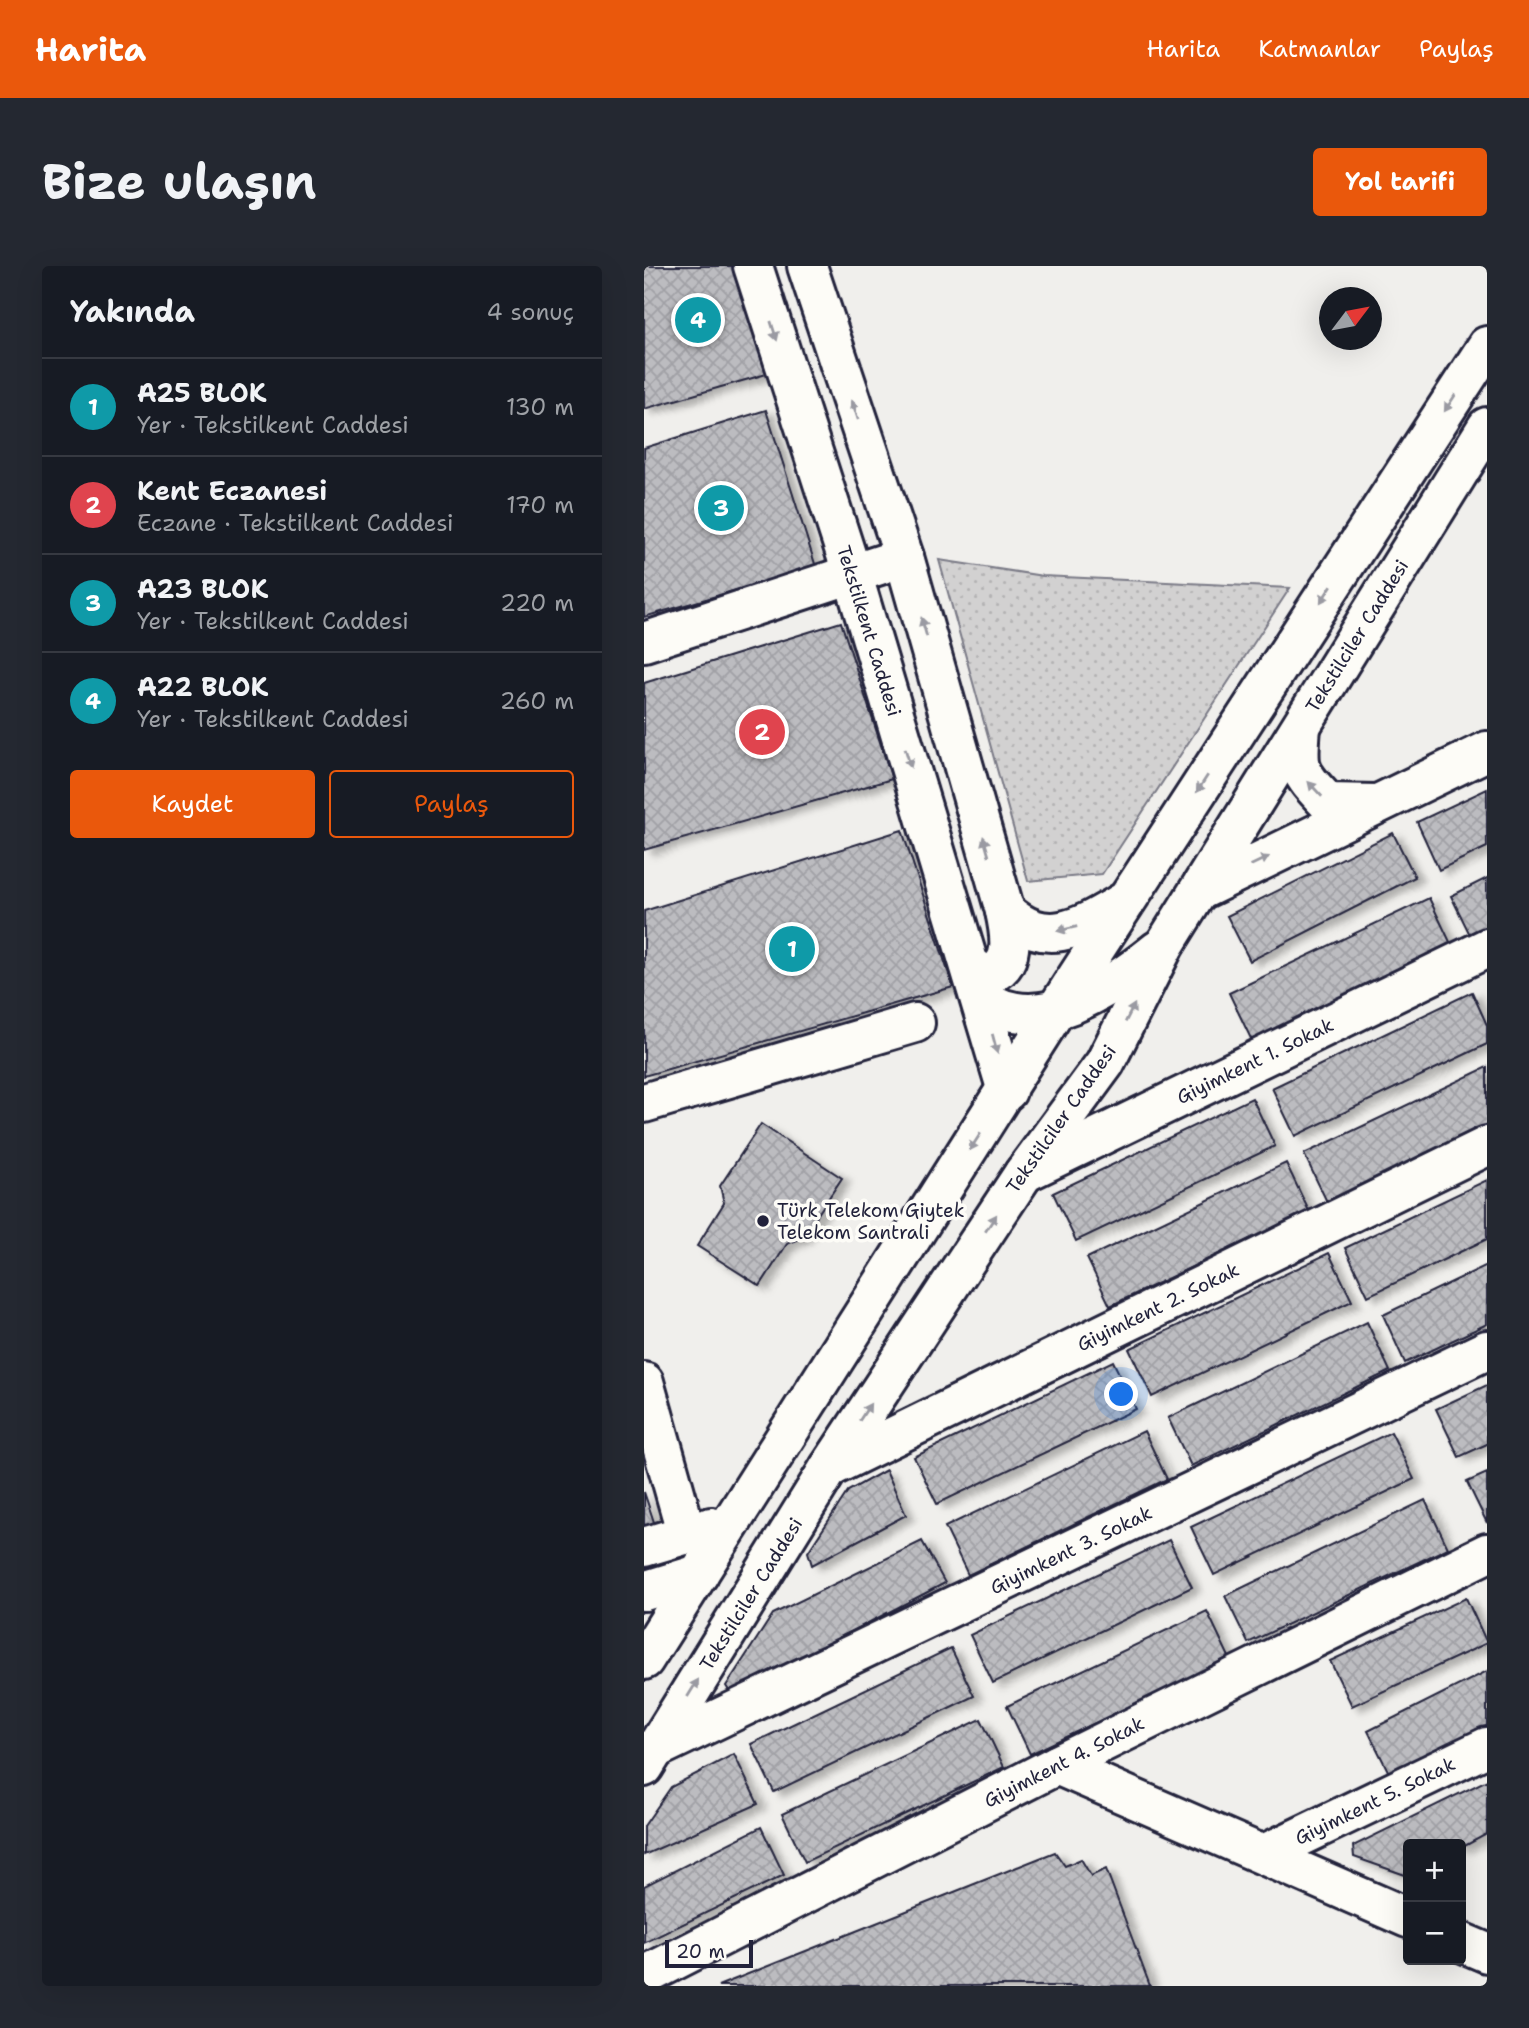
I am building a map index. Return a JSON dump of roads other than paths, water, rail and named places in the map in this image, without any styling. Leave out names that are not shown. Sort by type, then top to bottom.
[{"type":"main road","name":"Tekstilkent Caddesi","points":[[754,266],[852,573],[977,982],[1007,1091]]},
{"type":"main road","points":[[807,266],[904,557],[1005,911],[1010,948],[1004,964],[977,982],[1011,1013],[1029,1014],[1058,1009],[1125,975],[1164,946]]},
{"type":"main road","points":[[644,1660],[1128,899],[1487,346]]},
{"type":"main road","name":"Tekstilciler Caddesi","points":[[650,1758],[829,1468],[1024,1173],[1105,1063],[1164,946],[1487,427]]},
{"type":"main road","points":[[644,642],[904,557]]},
{"type":"main road","points":[[1301,727],[1298,757],[1301,774],[1328,803],[1378,804]]},
{"type":"main road","points":[[1199,891],[1487,751]]},
{"type":"main road","points":[[1005,911],[1021,926],[1041,933],[1059,931],[1092,920],[1128,899]]},
{"type":"main road","name":"Giyimkent 1. Sokak","points":[[1024,1173],[1487,948]]},
{"type":"main road","points":[[644,1103],[915,1023]]},
{"type":"main road","name":"Giyimkent 2. Sokak","points":[[829,1468],[1487,1146]]},
{"type":"main road","name":"Giyimkent 3. Sokak","points":[[650,1758],[1487,1350]]},
{"type":"main road","points":[[644,1382],[687,1535]]},
{"type":"main road","points":[[644,1547],[733,1521]]},
{"type":"main road","name":"Giyimkent 4. Sokak","points":[[644,1976],[1056,1765],[1487,1553]]},
{"type":"main road","points":[[644,1591],[699,1574]]},
{"type":"main road","name":"Giyimkent 5. Sokak","points":[[1264,1854],[1487,1747]]},
{"type":"main road","points":[[1056,1765],[1403,1917]]},
{"type":"place","name":"A22 BLOK","points":[[698,320]]},
{"type":"place","name":"A23 BLOK","points":[[721,508]]},
{"type":"place","name":"Kent Eczanesi","points":[[762,732]]},
{"type":"place","name":"A25 BLOK","points":[[792,949]]},
{"type":"place","name":"Türk Telekom Giytek Telekom Santrali","points":[[763,1221]]}]
